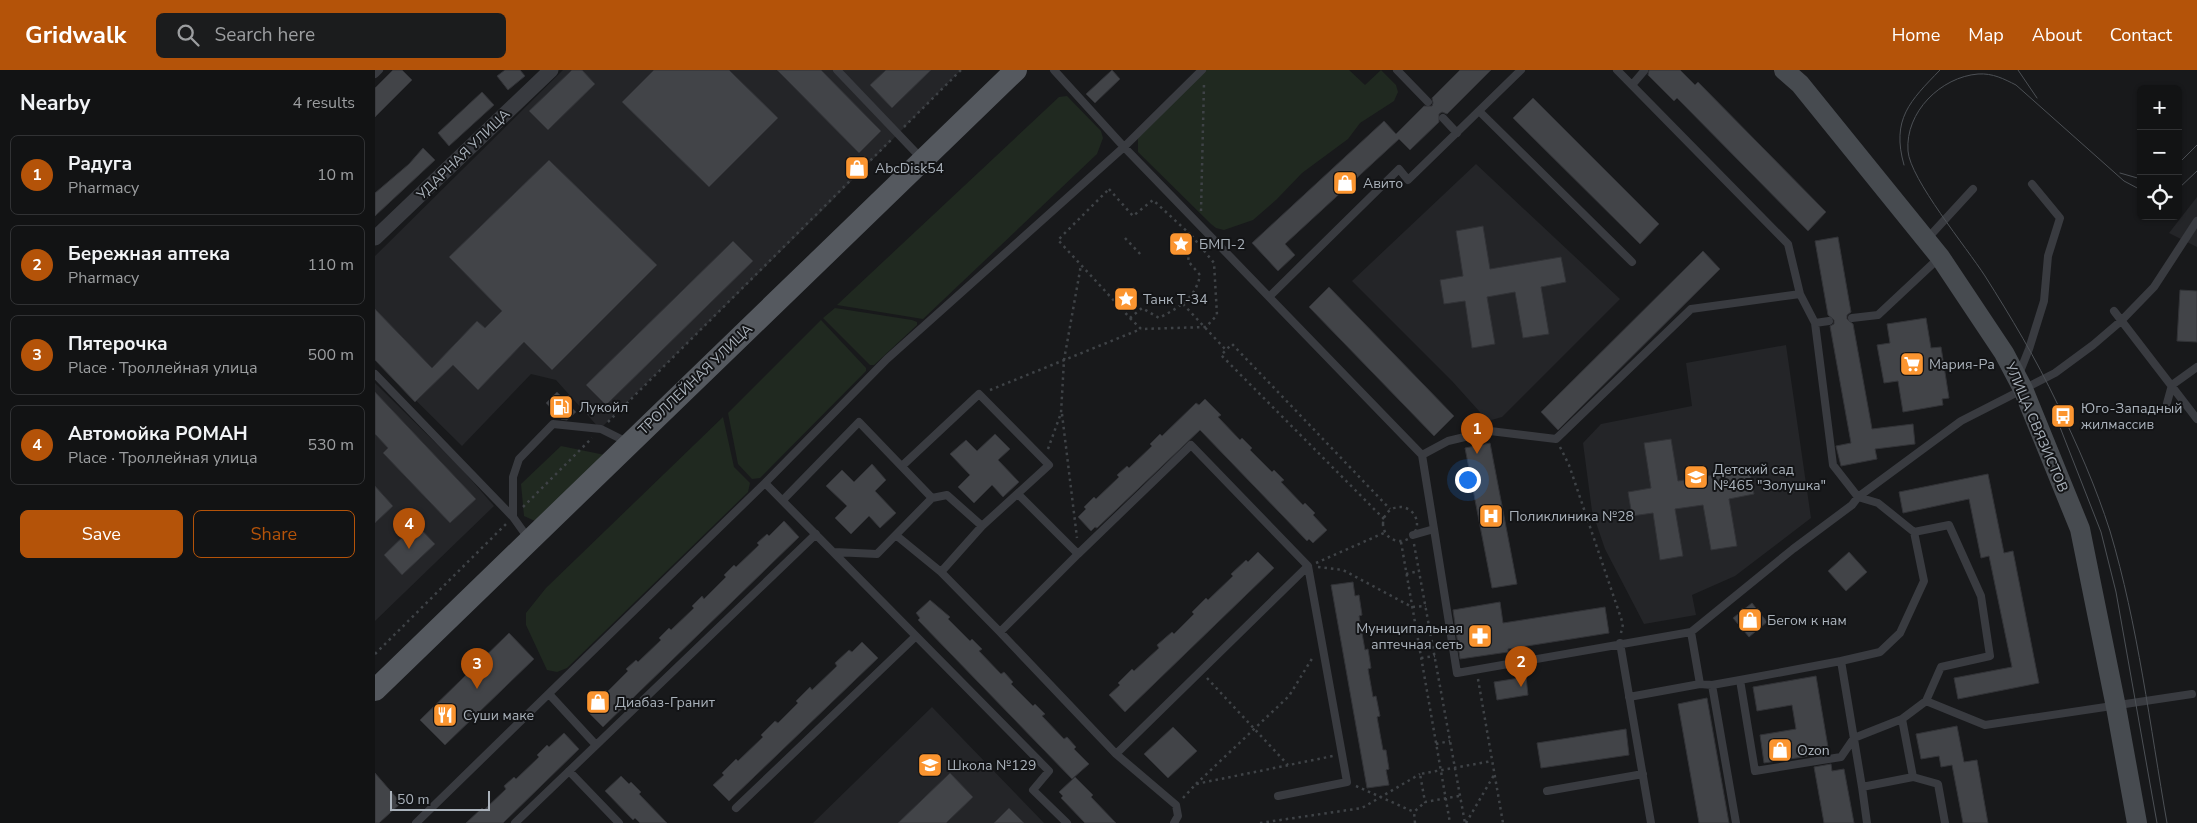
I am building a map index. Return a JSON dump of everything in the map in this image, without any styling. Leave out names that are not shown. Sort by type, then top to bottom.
[{"type":"main road","name":"ТРОЛЛЕЙНАЯ УЛИЦА","points":[[375,690],[1015,70]]},
{"type":"main road","name":"УЛИЦА СВЯЗИСТОВ","points":[[1784,70],[1800,84],[1927,239],[2004,353],[2020,383],[2080,529],[2116,706],[2137,823]]},
{"type":"street","name":"УДАРНАЯ УЛИЦА","points":[[375,238],[551,70]]},
{"type":"lane","points":[[375,74],[379,70]]},
{"type":"lane","points":[[837,70],[923,160]]},
{"type":"lane","points":[[1054,70],[1124,147],[1423,455],[1427,495],[1457,673],[1691,632],[1793,549],[1852,505],[1858,497],[1961,421],[2020,383],[2071,362],[2121,322],[2154,287],[2196,223]]},
{"type":"lane","points":[[416,823],[765,484],[887,359],[1124,147],[1202,70]]},
{"type":"lane","points":[[1397,70],[1428,102]]},
{"type":"lane","points":[[1270,296],[1399,169],[1408,180],[1521,70]]},
{"type":"lane","points":[[1617,70],[1788,244],[1800,294],[1815,323],[1833,465],[1858,497],[1879,503],[1914,532],[1925,581],[1900,633],[1880,652],[1740,680],[1712,685],[1700,684],[1629,697]]},
{"type":"lane","points":[[1632,85],[1643,72]]},
{"type":"lane","points":[[1479,111],[1633,262]]},
{"type":"lane","points":[[1443,118],[1457,133]]},
{"type":"lane","points":[[2020,383],[2044,300],[2048,256],[2061,218],[2032,184]]},
{"type":"lane","points":[[1927,239],[1973,189]]},
{"type":"lane","points":[[1852,318],[1878,315],[1940,257]]},
{"type":"lane","points":[[1423,455],[1448,441],[1490,431],[1556,439],[1691,309],[1800,294]]},
{"type":"lane","points":[[2114,311],[2197,419]]},
{"type":"lane","points":[[1815,323],[1829,321]]},
{"type":"lane","points":[[2167,403],[2172,385],[2197,366]]},
{"type":"lane","points":[[375,374],[513,517],[530,541]]},
{"type":"lane","points":[[902,466],[979,394],[1049,465],[982,526],[941,572]]},
{"type":"lane","points":[[783,500],[859,422],[932,498]]},
{"type":"lane","points":[[513,517],[513,477],[519,459],[553,424],[601,429],[629,443]]},
{"type":"lane","points":[[999,632],[1191,446],[1308,566],[1347,782],[1278,796]]},
{"type":"lane","points":[[765,484],[783,500],[1049,771],[1033,790],[1067,823]]},
{"type":"lane","points":[[1018,494],[1079,554]]},
{"type":"lane","points":[[834,552],[877,554],[897,536],[932,498],[947,495],[982,526]]},
{"type":"lane","points":[[1740,680],[1755,771],[1841,757],[1853,738],[1902,719],[1926,701],[1941,666],[1990,656],[1981,596],[1949,525],[1914,532]]},
{"type":"lane","points":[[1413,535],[1434,529]]},
{"type":"lane","points":[[515,823],[816,534]]},
{"type":"lane","points":[[897,536],[941,572],[1116,754],[1176,804],[1178,816],[1174,823]]},
{"type":"lane","points":[[1116,754],[1308,566]]},
{"type":"lane","points":[[1691,632],[1700,684]]},
{"type":"lane","points":[[736,808],[916,636]]},
{"type":"lane","points":[[1620,643],[1651,823]]},
{"type":"lane","points":[[1841,661],[1867,823]]},
{"type":"lane","points":[[1712,685],[1736,823]]},
{"type":"lane","points":[[549,694],[596,745]]},
{"type":"lane","points":[[1926,701],[1985,725],[2192,694]]},
{"type":"lane","points":[[1902,719],[1913,777]]},
{"type":"lane","points":[[569,771],[619,823]]},
{"type":"lane","points":[[1547,791],[1643,774]]},
{"type":"lane","points":[[1862,786],[1913,777],[1938,784],[1945,823]]},
{"type":"path","points":[[375,654],[961,70]]},
{"type":"path","points":[[1109,190],[1133,216],[1153,200],[1192,236],[1188,261],[1200,275],[1198,286],[1183,304],[1159,318],[1142,308],[1130,318],[1058,240],[1109,190]]},
{"type":"path","points":[[1125,238],[1142,256]]},
{"type":"path","points":[[1079,554],[1061,413],[1064,360],[1081,264]]},
{"type":"path","points":[[1183,304],[1226,350]]},
{"type":"path","points":[[979,394],[1141,329]]},
{"type":"path","points":[[1383,519],[1390,509],[1403,506],[1414,512],[1419,523],[1408,540],[1401,542],[1390,538],[1386,532],[1383,519],[1221,355],[1232,344],[1390,509]]},
{"type":"path","points":[[1044,460],[1061,413]]},
{"type":"path","points":[[1556,439],[1569,465],[1623,624],[1620,643]]},
{"type":"path","points":[[1308,566],[1386,532]]},
{"type":"path","points":[[1413,535],[1465,823]]},
{"type":"path","points":[[1401,542],[1450,823]]},
{"type":"path","points":[[1308,566],[1343,570],[1412,607],[1425,606]]},
{"type":"path","points":[[1406,574],[1419,571]]},
{"type":"path","points":[[1176,804],[1289,696],[1322,642]]},
{"type":"path","points":[[1421,658],[1435,656]]},
{"type":"path","points":[[1476,670],[1503,823]]},
{"type":"path","points":[[1201,671],[1288,765]]},
{"type":"path","points":[[1436,744],[1450,741]]},
{"type":"path","points":[[1197,784],[1342,754]]},
{"type":"path","points":[[1260,823],[1362,808],[1420,774],[1492,761]]},
{"type":"path","points":[[1465,823],[1494,773]]},
{"type":"path","points":[[1420,774],[1425,802]]},
{"type":"path","points":[[1347,782],[1414,812]]},
{"type":"path","points":[[1414,812],[1425,802],[1460,796]]},
{"type":"path","points":[[1414,812],[1415,823]]},
{"type":"shaded area","points":[[563,70],[961,70],[820,213],[600,429],[556,380],[531,374],[462,446],[375,360],[375,256]]},
{"type":"shaded area","points":[[1205,70],[1349,70],[1365,85],[1381,70],[1396,85],[1398,92],[1394,101],[1360,123],[1348,139],[1302,173],[1253,220],[1224,230],[1216,228],[1211,224],[1138,152],[1138,137]]},
{"type":"shaded area","points":[[1067,96],[1101,131],[1103,138],[1097,154],[923,319],[837,305],[1059,97]]},
{"type":"shaded area","points":[[1476,164],[1620,299],[1502,417],[1488,421],[1452,381],[1352,281]]},
{"type":"shaded area","points":[[2197,197],[2197,247],[2169,233],[2179,220],[2182,220],[2182,216]]},
{"type":"shaded area","points":[[835,308],[912,320],[917,322],[917,325],[874,365],[870,365],[823,318]]},
{"type":"shaded area","points":[[821,320],[866,368],[866,371],[760,478],[752,479],[738,464],[728,413]]},
{"type":"shaded area","name":"Детский сад №465 \"Золушка\"","points":[[1786,345],[1811,518],[1735,576],[1692,595],[1696,615],[1644,624],[1605,549],[1592,511],[1583,443],[1601,424],[1692,406],[1686,363]]},
{"type":"shaded area","points":[[375,383],[460,467],[494,506],[375,621]]},
{"type":"shaded area","points":[[723,417],[734,467],[750,483],[748,492],[567,668],[557,672],[547,670],[526,625],[526,613],[546,588]]},
{"type":"shaded area","points":[[561,446],[605,455],[535,521],[524,516],[521,484]]},
{"type":"shaded area","name":"Школа №129","points":[[932,707],[1044,823],[813,823]]},
{"type":"building","points":[[393,70],[402,70],[412,80],[375,117],[375,88]]},
{"type":"building","points":[[505,70],[520,70],[525,76],[508,90],[497,76]]},
{"type":"building","points":[[572,70],[582,70],[595,84],[548,130],[529,111]]},
{"type":"building","points":[[654,70],[729,70],[778,118],[709,187],[622,102]]},
{"type":"building","points":[[777,70],[821,70],[881,131],[859,153]]},
{"type":"building","points":[[886,70],[931,70],[892,108],[870,85]]},
{"type":"building","points":[[1112,70],[1120,79],[1095,103],[1086,94]]},
{"type":"building","points":[[1460,70],[1491,70],[1447,114],[1442,112],[1439,114],[1439,122],[1410,150],[1399,139],[1285,244],[1295,255],[1278,271],[1252,243],[1384,121],[1396,134],[1424,106],[1432,106],[1432,98]]},
{"type":"building","points":[[1649,70],[1680,70],[1695,85],[1698,82],[1826,212],[1808,231],[1677,98],[1674,101],[1648,75]]},
{"type":"building","points":[[482,92],[494,105],[449,146],[438,133]]},
{"type":"building","points":[[1533,98],[1659,224],[1640,244],[1513,118]]},
{"type":"building","points":[[423,148],[435,160],[375,216],[375,193],[409,164]]},
{"type":"building","points":[[858,157],[865,165],[855,173],[848,166]]},
{"type":"building","points":[[549,160],[657,265],[552,370],[524,342],[478,390],[453,365],[415,402],[375,360],[375,309],[432,368],[477,321],[485,328],[502,311],[449,257]]},
{"type":"building","points":[[1483,226],[1490,269],[1561,257],[1566,282],[1541,287],[1549,334],[1523,338],[1515,292],[1487,297],[1495,344],[1472,348],[1465,301],[1444,304],[1440,280],[1463,276],[1456,231]]},
{"type":"building","points":[[1838,237],[1851,312],[1847,315],[1847,319],[1853,324],[1872,429],[1913,424],[1915,444],[1875,449],[1877,459],[1841,466],[1836,446],[1851,443],[1830,326],[1834,324],[1834,320],[1828,315],[1815,241]]},
{"type":"building","points":[[733,241],[753,261],[606,405],[586,385]]},
{"type":"building","points":[[1703,251],[1720,269],[1558,430],[1541,412]]},
{"type":"building","points":[[1329,287],[1454,416],[1434,436],[1309,307]]},
{"type":"building","points":[[2180,290],[2197,291],[2197,342],[2177,341]]},
{"type":"building","name":"Мария-Ра","points":[[1926,318],[1931,348],[1941,347],[1949,398],[1942,399],[1943,405],[1903,412],[1898,381],[1884,383],[1877,345],[1890,343],[1887,324]]},
{"type":"building","points":[[375,392],[476,499],[450,523],[383,453],[388,448],[375,434]]},
{"type":"building","name":"Лукойл","points":[[557,392],[576,412],[567,420],[561,419],[546,403]]},
{"type":"building","points":[[1205,399],[1221,415],[1218,417],[1240,440],[1242,438],[1252,448],[1250,450],[1272,472],[1274,470],[1284,480],[1281,482],[1303,505],[1305,503],[1315,513],[1313,515],[1327,530],[1313,543],[1309,539],[1307,541],[1200,430],[1097,528],[1095,527],[1091,531],[1078,517],[1086,509],[1084,507],[1094,497],[1096,499],[1119,477],[1117,475],[1127,466],[1129,468],[1152,446],[1150,444],[1160,434],[1162,436],[1196,403],[1199,405]]},
{"type":"building","points":[[995,434],[1010,449],[998,460],[1019,482],[1003,497],[992,485],[974,503],[958,487],[970,475],[950,454],[966,440],[977,451]]},
{"type":"building","points":[[1671,439],[1678,481],[1749,469],[1754,494],[1729,499],[1737,546],[1711,550],[1703,505],[1675,509],[1683,556],[1660,560],[1653,513],[1632,516],[1628,492],[1651,488],[1644,443]]},
{"type":"building","name":"Поликлиника №28","points":[[1490,443],[1517,584],[1492,588],[1465,448]]},
{"type":"building","points":[[872,464],[886,480],[875,491],[896,513],[880,528],[869,516],[851,534],[835,518],[847,506],[826,486],[842,470],[854,482]]},
{"type":"building","points":[[1988,474],[2004,553],[2013,551],[2039,683],[1958,699],[1954,678],[2012,667],[1989,556],[1981,558],[1969,499],[1903,513],[1899,492]]},
{"type":"building","points":[[375,486],[393,506],[375,523]]},
{"type":"building","points":[[784,521],[799,537],[603,727],[587,711],[596,703],[594,701],[604,691],[606,693],[628,671],[626,669],[636,660],[638,662],[661,640],[659,638],[669,628],[671,630],[694,608],[692,606],[702,596],[704,599],[726,577],[724,575],[734,565],[736,567],[759,545],[757,543],[767,534],[769,536]]},
{"type":"building","points":[[416,524],[435,544],[402,575],[384,555]]},
{"type":"building","points":[[1258,552],[1274,568],[1125,712],[1109,695],[1120,685],[1118,683],[1132,669],[1134,671],[1159,648],[1157,645],[1172,632],[1174,634],[1194,614],[1192,612],[1206,598],[1208,600],[1233,576],[1231,574]]},
{"type":"building","points":[[1849,552],[1867,572],[1846,591],[1828,571]]},
{"type":"building","points":[[1353,582],[1355,596],[1359,595],[1362,615],[1359,616],[1365,650],[1368,649],[1371,668],[1368,669],[1373,697],[1376,696],[1380,716],[1377,717],[1383,750],[1386,750],[1389,769],[1386,770],[1389,785],[1367,788],[1331,585]]},
{"type":"building","points":[[930,600],[950,617],[948,619],[970,641],[972,639],[982,649],[979,651],[1001,674],[1004,672],[1013,682],[1011,684],[1033,706],[1035,704],[1045,714],[1042,716],[1064,739],[1067,737],[1076,747],[1074,749],[1089,764],[1072,779],[918,620],[920,618],[916,613]]},
{"type":"building","points":[[1500,602],[1503,623],[1605,607],[1609,633],[1508,649],[1508,652],[1460,659],[1453,610]]},
{"type":"building","name":"Бегом к нам","points":[[1752,603],[1767,622],[1749,637],[1733,618]]},
{"type":"building","points":[[509,633],[534,659],[445,745],[420,720]]},
{"type":"building","points":[[862,642],[878,658],[729,801],[713,785],[724,775],[722,773],[736,759],[738,761],[763,737],[761,735],[775,721],[778,723],[798,703],[796,701],[810,687],[812,690],[837,666],[835,663],[849,650],[852,652]]},
{"type":"building","points":[[1816,676],[1829,753],[1764,763],[1760,735],[1796,729],[1792,705],[1757,711],[1753,687]]},
{"type":"building","points":[[1526,677],[1528,695],[1497,700],[1494,682]]},
{"type":"building","points":[[1707,698],[1729,823],[1699,823],[1678,704]]},
{"type":"building","points":[[1957,726],[1964,762],[1977,760],[1988,823],[1963,823],[1952,765],[1941,767],[1939,756],[1921,759],[1916,734]]},
{"type":"building","points":[[1173,727],[1197,751],[1168,778],[1144,754]]},
{"type":"building","points":[[1626,729],[1629,755],[1541,768],[1537,743]]},
{"type":"building","points":[[564,733],[579,749],[503,823],[466,823],[482,808],[484,810],[506,789],[504,786],[514,777],[516,779],[539,757],[537,755],[547,745],[549,747]]},
{"type":"building","points":[[1831,764],[1832,771],[1844,769],[1854,823],[1824,823],[1814,767]]},
{"type":"building","points":[[375,773],[401,803],[379,823],[375,823]]},
{"type":"building","points":[[950,773],[973,797],[946,823],[898,823]]},
{"type":"building","points":[[621,776],[629,784],[631,782],[641,792],[639,794],[667,823],[640,823],[635,818],[633,820],[605,791]]},
{"type":"building","points":[[1075,777],[1116,823],[1085,823],[1061,798],[1063,796],[1059,792]]},
{"type":"building","points":[[1009,808],[1024,823],[994,823]]},
{"type":"tram line","points":[[1904,165],[1900,135],[1906,112],[1920,91],[1940,70]]},
{"type":"tram line","points":[[2018,70],[2037,98]]},
{"type":"tram line","points":[[2137,188],[2124,181],[2016,85],[1993,75],[1978,74],[1964,77],[1939,89],[1919,110],[1912,123],[1908,151],[1918,178],[1940,214],[1985,276],[2023,338],[2064,418],[2099,498],[2120,567],[2136,639],[2167,823]]},
{"type":"tram line","points":[[2182,160],[2197,145]]},
{"type":"tram line","points":[[2182,185],[2197,171]]},
{"type":"tram line","points":[[2120,173],[2137,178]]},
{"type":"tram line","points":[[2056,417],[2101,532],[2116,592],[2157,823]]},
{"type":"place","name":"AbcDisk54","points":[[857,168]]},
{"type":"place","name":"Авито","points":[[1345,183]]},
{"type":"place","name":"БМП-2","points":[[1181,244]]},
{"type":"place","name":"Танк Т-34","points":[[1126,299]]},
{"type":"place","name":"Мария-Ра","points":[[1912,364]]},
{"type":"place","name":"Лукойл","points":[[561,407]]},
{"type":"place","name":"Юго-Западный жилмассив","points":[[2063,416]]},
{"type":"place","name":"Радуга","points":[[1477,454]]},
{"type":"place","name":"Детский сад №465 \"Золушка\"","points":[[1696,477]]},
{"type":"place","name":"Поликлиника №28","points":[[1491,516]]},
{"type":"place","name":"Автомойка РОМАН","points":[[409,549]]},
{"type":"place","name":"Бегом к нам","points":[[1750,620]]},
{"type":"place","name":"Муниципальная аптечная сеть","points":[[1480,636]]},
{"type":"place","name":"Бережная аптека","points":[[1521,687]]},
{"type":"place","name":"Пятерочка","points":[[477,689]]},
{"type":"place","name":"Диабаз-Гранит","points":[[598,702]]},
{"type":"place","name":"Суши маке","points":[[445,715]]},
{"type":"place","name":"Ozon","points":[[1780,750]]},
{"type":"place","name":"Школа №129","points":[[930,765]]}]
